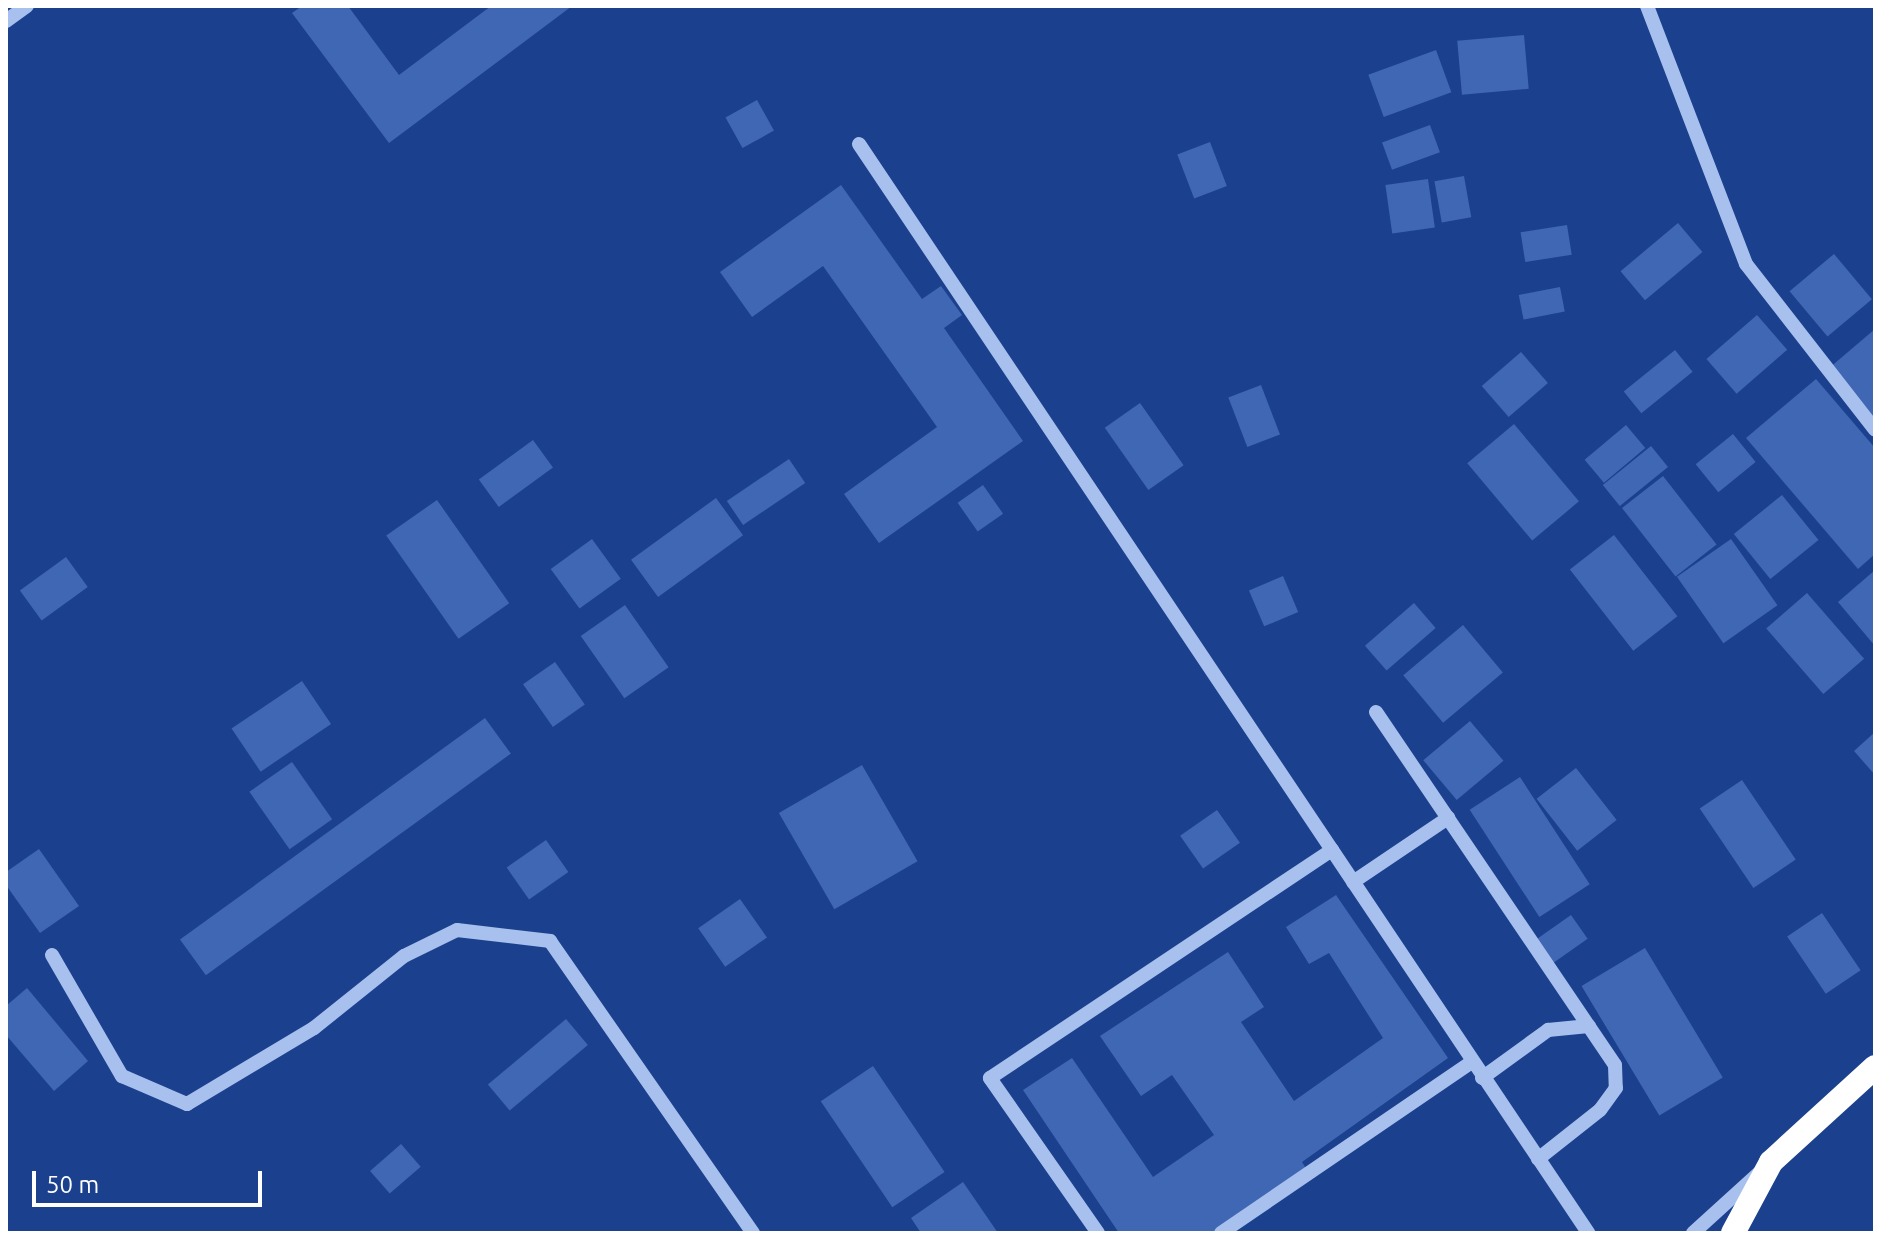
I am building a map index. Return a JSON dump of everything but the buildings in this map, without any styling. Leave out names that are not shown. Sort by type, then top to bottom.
[{"type":"highway","points":[[1733,1233],[1771,1162],[1875,1067]]},
{"type":"street","points":[[6,21],[27,6]]},
{"type":"street","points":[[1647,6],[1746,264],[1875,430]]},
{"type":"street","points":[[859,144],[1588,1233]]},
{"type":"street","points":[[1376,712],[1615,1065],[1616,1088],[1600,1110],[1538,1159]]},
{"type":"street","points":[[1353,882],[1448,818]]},
{"type":"street","points":[[1098,1233],[990,1078],[1332,850]]},
{"type":"street","points":[[52,955],[122,1076],[187,1104],[314,1028],[404,956],[457,930],[550,941],[753,1233]]},
{"type":"street","points":[[1482,1078],[1548,1030],[1589,1026]]},
{"type":"street","points":[[1221,1233],[1472,1062]]},
{"type":"street","points":[[1693,1233],[1771,1162]]}]
